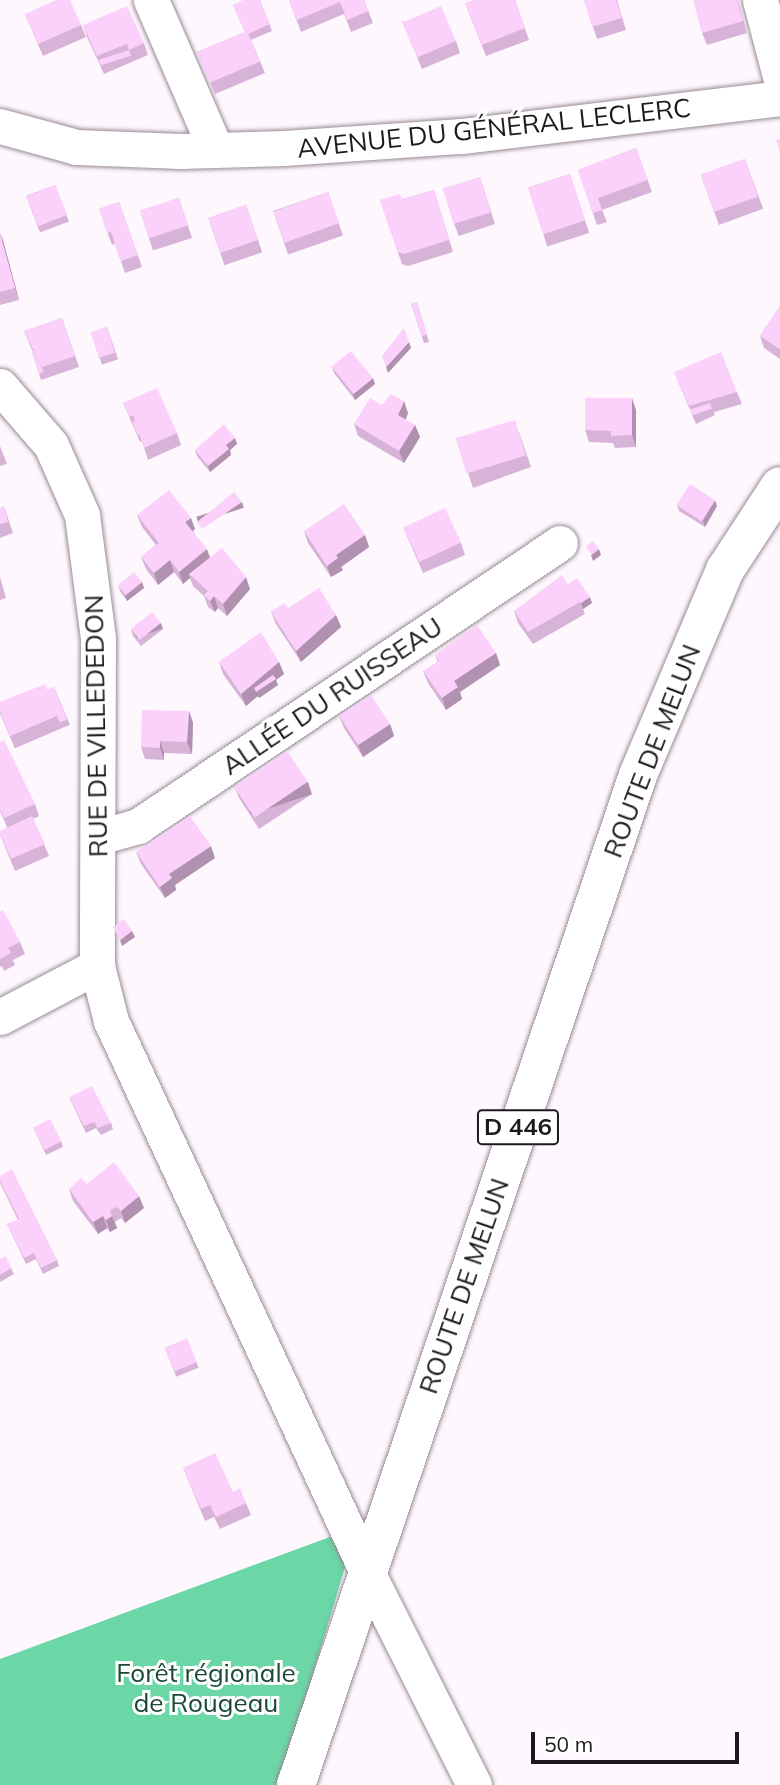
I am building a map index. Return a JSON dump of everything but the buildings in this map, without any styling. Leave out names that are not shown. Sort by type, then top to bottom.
[{"type":"main road","name":"ROUTE DE MELUN","points":[[296,1785],[638,775],[725,570],[780,486]]},
{"type":"street","points":[[151,0],[216,150]]},
{"type":"street","points":[[760,0],[780,76]]},
{"type":"street","name":"AVENUE DU GÉNÉRAL LECLERC","points":[[0,125],[76,147],[216,150],[462,136],[780,98]]},
{"type":"street","name":"RUE DE VILLEDEDON","points":[[0,386],[51,445],[82,515],[98,639],[97,967],[111,1021],[367,1572],[474,1785]]},
{"type":"street","name":"ALLÉE DU RUISSEAU","points":[[99,837],[138,826],[560,543]]},
{"type":"street","points":[[0,1017],[97,967]]},
{"type":"green space","name":"Forêt régionale de Rougeau","points":[[357,1527],[280,1785],[0,1785],[0,1659]]}]
